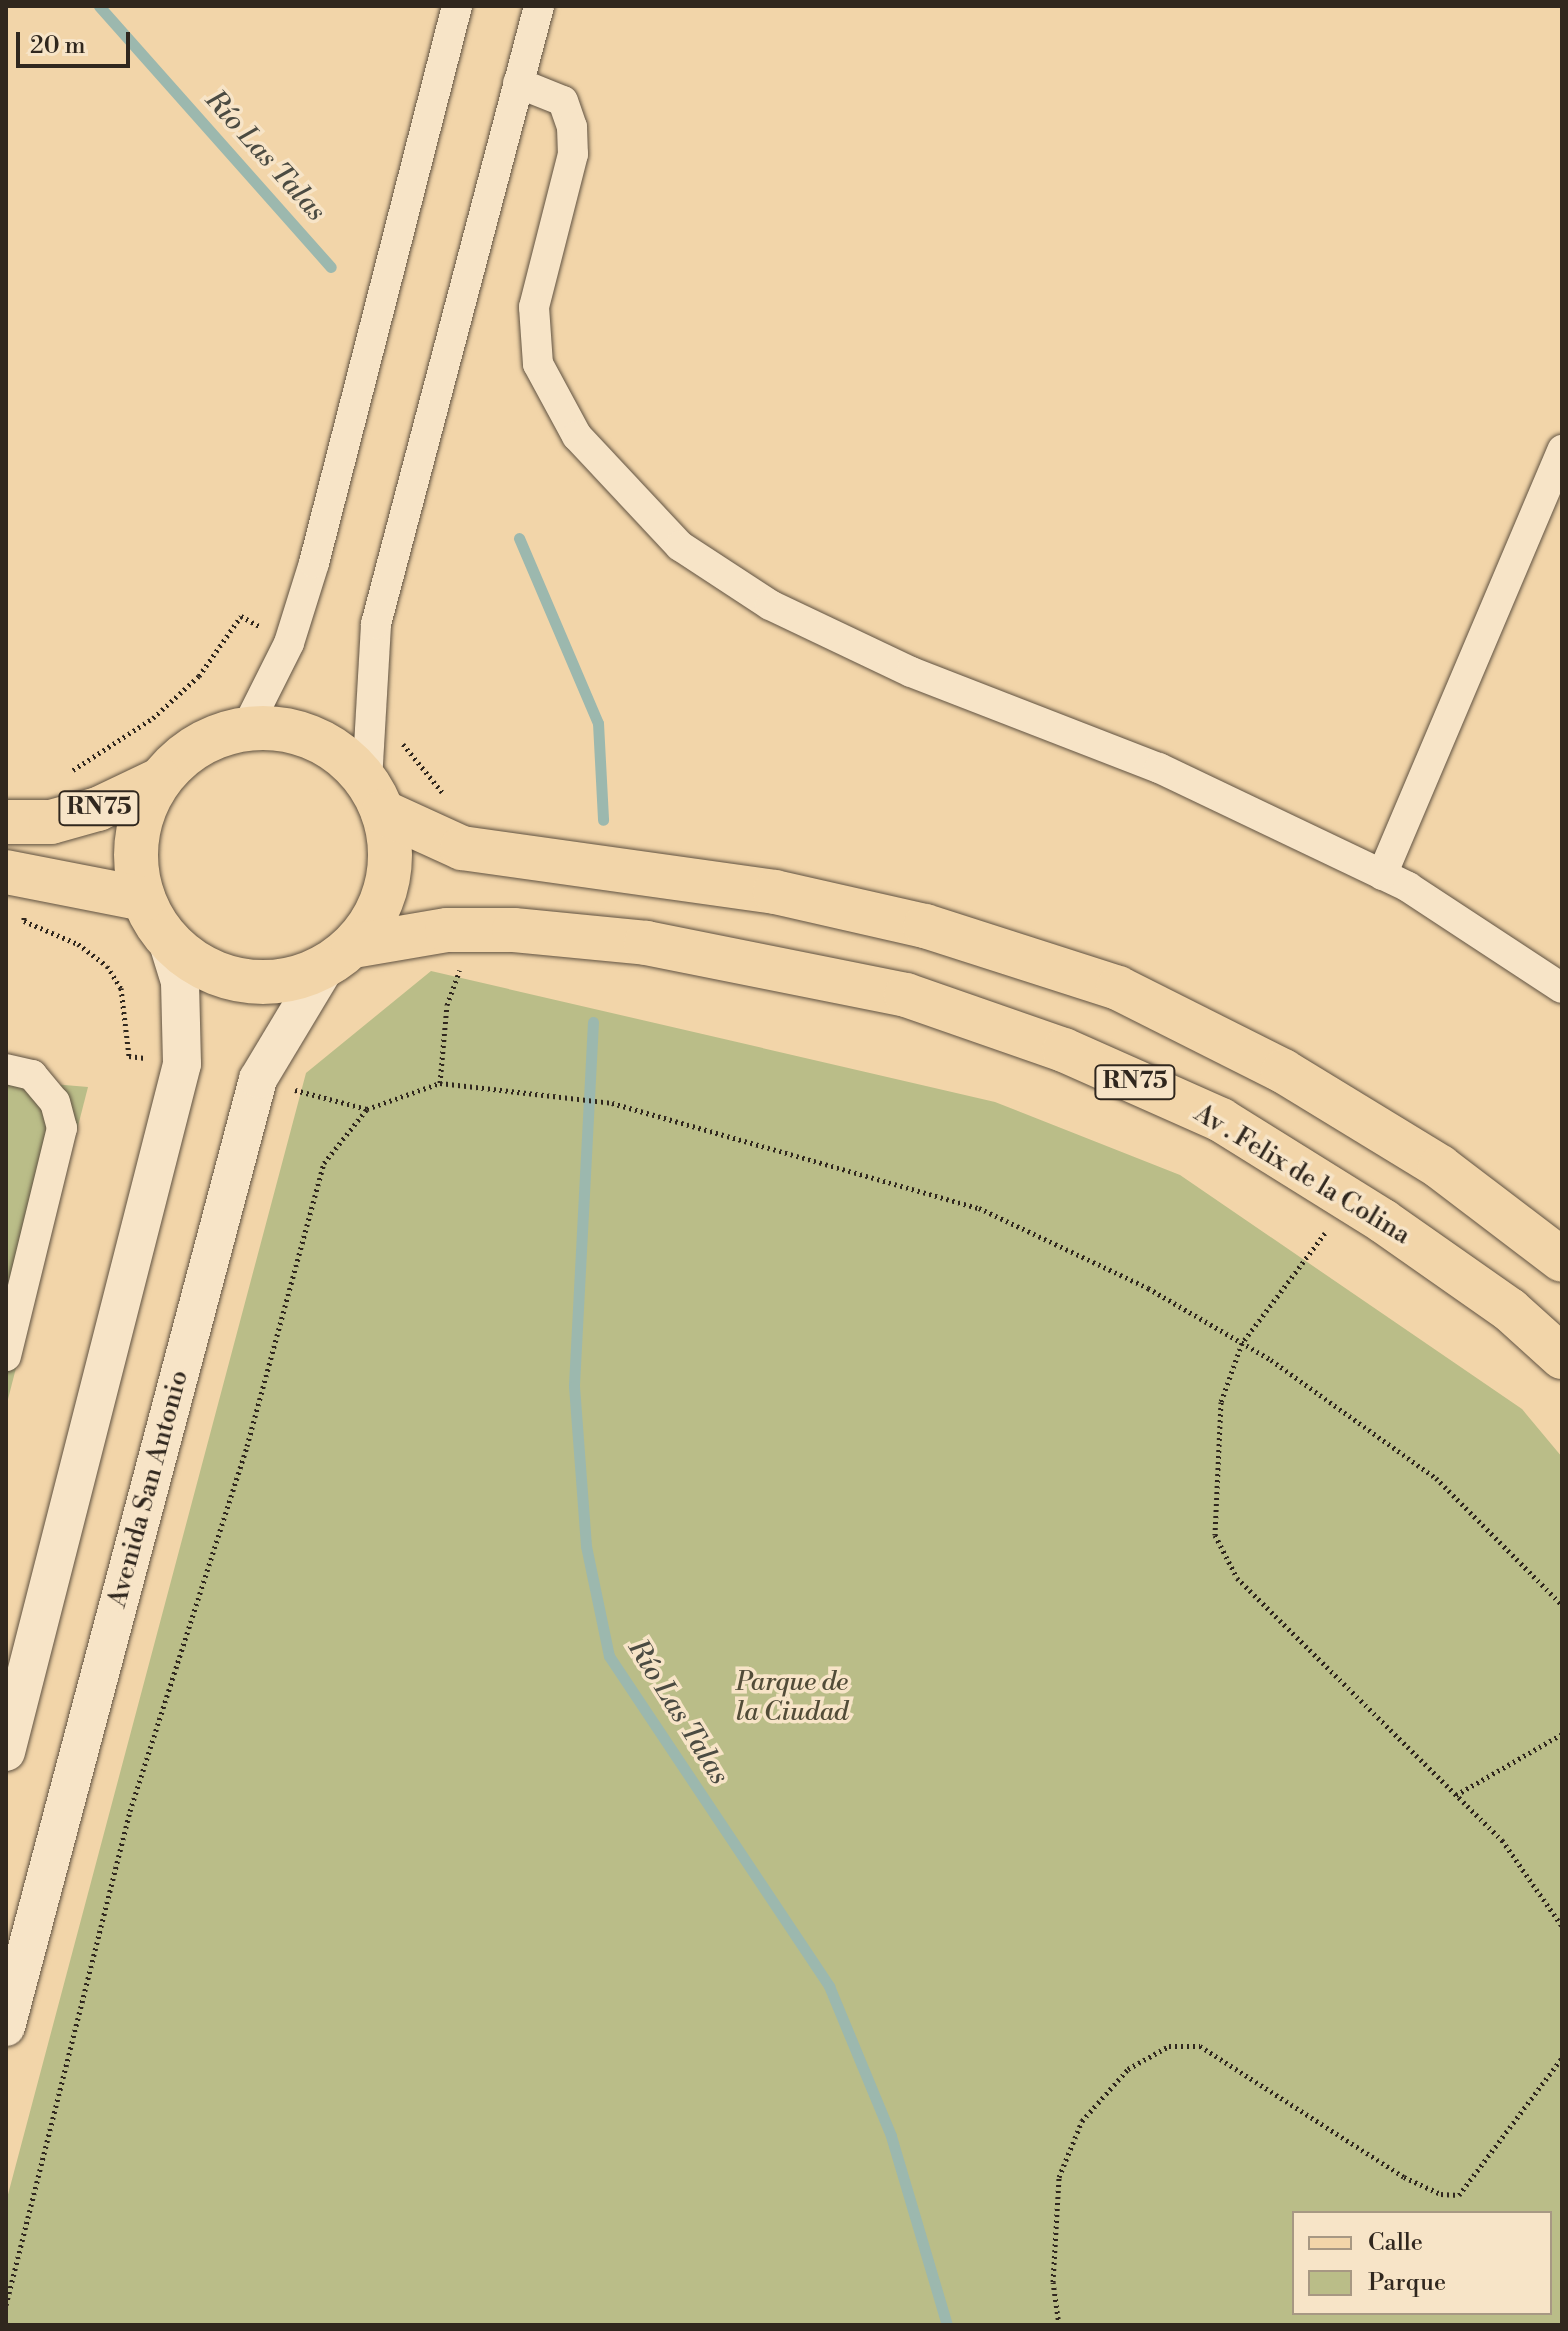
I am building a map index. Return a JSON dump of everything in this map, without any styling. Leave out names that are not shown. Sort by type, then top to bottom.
[{"type":"main road","points":[[375,797],[390,869],[371,923],[340,956],[295,979],[260,982],[225,977],[194,962],[167,940],[143,899],[136,837],[159,780],[183,755],[213,738],[246,729],[281,729],[314,738],[343,756],[375,797],[462,848],[775,892],[925,926],[1118,988],[1283,1071],[1440,1167],[1562,1260]]},
{"type":"main road","name":"RN75","points":[[20,822],[98,809],[159,780]]},
{"type":"main road","points":[[17,874],[143,899]]},
{"type":"main road","name":"RN75","points":[[340,956],[447,930],[483,929]]},
{"type":"main road","name":"Av . Felix de la Colina","points":[[483,929],[646,943],[906,995],[1064,1050],[1221,1120],[1350,1200],[1510,1310],[1562,1357]]},
{"type":"street","points":[[246,729],[289,643],[457,6]]},
{"type":"street","points":[[375,797],[376,624],[539,6]]},
{"type":"street","points":[[518,83],[563,101],[572,127],[573,154],[534,307],[538,364],[577,436],[680,546],[770,605],[897,665],[1159,768],[1382,875],[1562,988]]},
{"type":"street","points":[[1382,875],[1562,450]]},
{"type":"street","points":[[6,1752],[182,1064],[180,982],[167,940]]},
{"type":"street","name":"Avenida San Antonio","points":[[6,2027],[258,1079],[340,956]]},
{"type":"street","points":[[6,1069],[32,1075],[55,1102],[62,1128],[6,1356]]},
{"type":"path","points":[[67,774],[153,718],[188,686],[241,616],[289,643]]},
{"type":"path","points":[[398,736],[445,794]]},
{"type":"path","points":[[17,874],[24,921],[78,944],[107,966],[121,988],[129,1056],[182,1064]]},
{"type":"path","points":[[440,1083],[447,1005],[464,962],[479,950],[483,929]]},
{"type":"path","points":[[258,1079],[367,1109]]},
{"type":"path","points":[[6,2305],[130,1811],[247,1446],[324,1163],[367,1109],[440,1083],[537,1091],[612,1103],[979,1208],[1148,1288],[1242,1343],[1436,1478],[1562,1605]]},
{"type":"path","points":[[1350,1200],[1242,1343],[1221,1402],[1215,1535],[1237,1578],[1502,1840],[1562,1926]]},
{"type":"path","points":[[1456,1795],[1562,1734]]},
{"type":"path","points":[[1059,2325],[1053,2282],[1059,2177],[1082,2121],[1128,2069],[1169,2046],[1200,2046],[1404,2177],[1441,2194],[1459,2195],[1562,2058]]},
{"type":"green space","name":"Parque de la Ciudad","points":[[431,971],[995,1102],[1180,1175],[1522,1409],[1562,1457],[1562,2325],[6,2325],[6,2202],[306,1073]]},
{"type":"green space","points":[[6,1080],[88,1087],[6,1407]]},
{"type":"waterway","name":"Río Las Talas","points":[[99,6],[331,267]]},
{"type":"waterway","points":[[519,538],[598,723],[603,820]]},
{"type":"waterway","name":"Río Las Talas","points":[[593,1022],[574,1386],[586,1546],[609,1656],[829,1986],[891,2136],[947,2325]]}]
